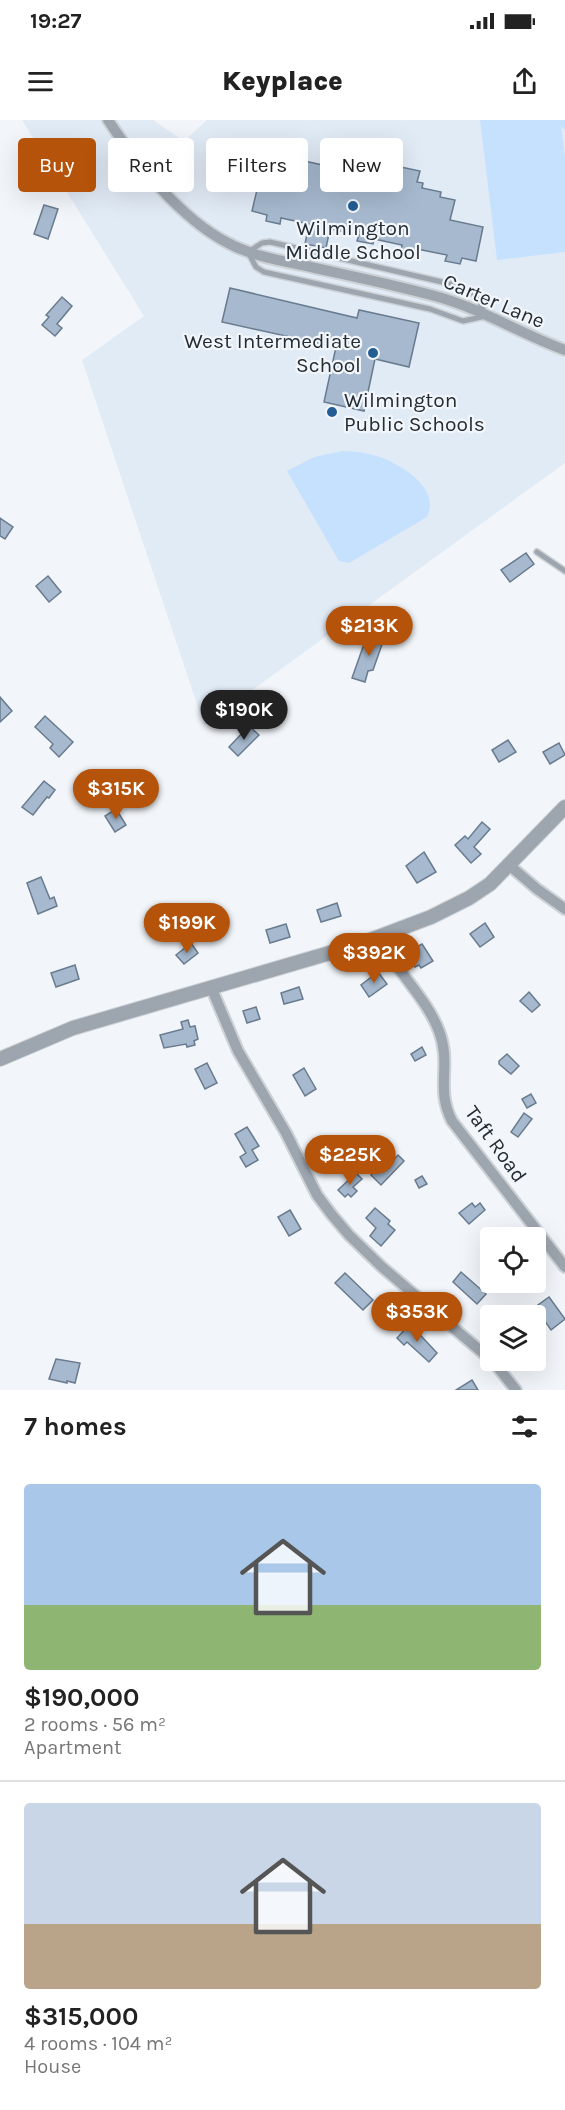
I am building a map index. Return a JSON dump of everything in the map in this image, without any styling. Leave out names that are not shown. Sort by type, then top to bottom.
[{"type":"street","name":"Carter Lane","points":[[108,120],[135,157],[183,210],[221,239],[248,252],[433,295],[464,306],[536,340],[565,350]]},
{"type":"street","points":[[0,1059],[74,1028],[378,937],[451,908],[490,884],[565,807]]},
{"type":"street","points":[[509,865],[537,890],[565,909]]},
{"type":"street","name":"Taft Road","points":[[378,937],[439,1029],[446,1060],[443,1096],[452,1121],[565,1267]]},
{"type":"street","points":[[211,987],[238,1051],[286,1132],[317,1195],[349,1235],[382,1267],[480,1351]]},
{"type":"street","points":[[500,1371],[516,1390]]},
{"type":"lane","points":[[248,252],[262,243],[270,242],[437,280],[475,294],[486,316]]},
{"type":"lane","points":[[537,552],[565,571]]},
{"type":"shaded area","name":"Wilmington Public Schools","points":[[22,120],[153,120],[180,138],[108,138],[108,192],[194,192],[194,138],[187,138],[207,120],[565,120],[565,463],[204,725],[82,360],[144,316],[67,192],[96,192],[96,138],[33,138]]},
{"type":"shaded area","points":[[480,120],[565,120],[565,130],[561,126],[565,157],[565,252],[497,260]]},
{"type":"shaded area","points":[[343,451],[371,454],[399,466],[424,488],[429,497],[430,507],[427,517],[349,563],[339,561],[287,471],[314,457]]},
{"type":"building","name":"Wilmington Middle School","points":[[308,162],[320,164],[320,192],[403,192],[403,167],[420,171],[417,182],[423,183],[422,188],[441,192],[440,197],[455,200],[450,220],[483,227],[476,261],[462,258],[460,264],[445,261],[447,255],[417,249],[417,254],[401,250],[402,245],[374,239],[373,244],[357,241],[359,235],[330,229],[326,248],[305,244],[309,224],[281,218],[280,224],[266,221],[267,215],[252,211],[256,192],[308,192]]},
{"type":"building","points":[[44,205],[58,209],[48,239],[34,234]]},
{"type":"building","name":"West Intermediate School","points":[[230,288],[357,318],[359,310],[419,323],[409,367],[375,359],[364,411],[324,402],[336,347],[222,322]]},
{"type":"building","points":[[62,297],[72,306],[57,324],[62,328],[55,336],[42,325],[49,317],[46,315]]},
{"type":"building","points":[[0,518],[13,527],[5,539],[0,536]]},
{"type":"building","points":[[526,553],[534,564],[510,582],[501,570]]},
{"type":"building","points":[[48,576],[61,592],[49,602],[36,586]]},
{"type":"building","points":[[372,631],[385,636],[373,670],[368,671],[365,682],[352,678],[363,647],[366,648]]},
{"type":"building","points":[[0,697],[12,711],[0,722]]},
{"type":"building","points":[[45,716],[73,742],[59,757],[50,748],[53,744],[35,727]]},
{"type":"building","points":[[249,726],[259,735],[238,756],[229,747]]},
{"type":"building","points":[[508,740],[516,752],[499,762],[492,750]]},
{"type":"building","points":[[559,743],[565,755],[550,764],[543,752]]},
{"type":"building","points":[[44,781],[55,790],[33,815],[22,807]]},
{"type":"building","points":[[116,809],[126,825],[115,832],[105,816]]},
{"type":"building","points":[[482,822],[490,829],[474,847],[481,854],[471,863],[455,845],[465,836],[468,839]]},
{"type":"building","points":[[424,852],[436,872],[417,883],[406,866]]},
{"type":"building","points":[[41,877],[50,899],[54,897],[57,906],[38,914],[27,883]]},
{"type":"building","points":[[337,903],[341,916],[321,922],[317,910]]},
{"type":"building","points":[[485,923],[494,937],[480,947],[470,934]]},
{"type":"building","points":[[286,924],[290,937],[270,943],[266,930]]},
{"type":"building","points":[[191,943],[198,953],[184,964],[176,955]]},
{"type":"building","points":[[422,944],[433,961],[421,968],[419,965],[415,967],[408,957],[413,954],[411,950]]},
{"type":"building","points":[[75,965],[79,979],[56,987],[51,973]]},
{"type":"building","points":[[378,972],[387,984],[369,997],[361,985]]},
{"type":"building","points":[[299,987],[303,999],[284,1004],[281,993]]},
{"type":"building","points":[[529,992],[540,1005],[532,1012],[520,1001]]},
{"type":"building","points":[[256,1007],[260,1019],[247,1023],[243,1011]]},
{"type":"building","points":[[188,1020],[190,1027],[195,1026],[198,1039],[194,1041],[195,1045],[187,1047],[186,1044],[164,1048],[160,1035],[183,1029],[181,1022]]},
{"type":"building","points":[[422,1047],[426,1055],[415,1061],[411,1054]]},
{"type":"building","points":[[507,1054],[519,1066],[511,1074],[499,1064],[499,1061]]},
{"type":"building","points":[[207,1063],[217,1083],[205,1089],[195,1069]]},
{"type":"building","points":[[304,1068],[316,1089],[305,1096],[293,1075]]},
{"type":"building","points":[[531,1094],[536,1103],[527,1108],[522,1099]]},
{"type":"building","points":[[524,1113],[532,1119],[518,1137],[511,1132]]},
{"type":"building","points":[[247,1127],[259,1146],[252,1150],[258,1160],[246,1167],[240,1157],[246,1153],[235,1134]]},
{"type":"building","points":[[398,1155],[404,1161],[381,1185],[371,1175],[380,1165],[385,1169]]},
{"type":"building","points":[[356,1173],[362,1179],[353,1187],[357,1191],[351,1197],[348,1194],[345,1197],[338,1190]]},
{"type":"building","points":[[422,1176],[427,1184],[419,1188],[415,1180]]},
{"type":"building","points":[[472,1203],[475,1207],[480,1203],[485,1210],[469,1224],[459,1213]]},
{"type":"building","points":[[375,1208],[390,1221],[388,1224],[395,1230],[381,1246],[370,1236],[376,1228],[366,1218]]},
{"type":"building","points":[[290,1210],[301,1229],[289,1236],[278,1217]]},
{"type":"building","points":[[461,1272],[480,1289],[480,1293],[486,1294],[477,1304],[453,1282]]},
{"type":"building","points":[[345,1273],[373,1300],[363,1310],[335,1283]]},
{"type":"building","points":[[549,1297],[565,1319],[551,1330],[546,1323],[546,1305],[538,1305]]},
{"type":"building","points":[[410,1324],[437,1353],[429,1362],[407,1342],[404,1345],[397,1338]]},
{"type":"building","points":[[56,1359],[80,1363],[75,1383],[49,1379]]},
{"type":"building","points":[[472,1380],[478,1390],[456,1390]]},
{"type":"place","name":"Wilmington Middle School","points":[[353,206]]},
{"type":"place","name":"West Intermediate School","points":[[373,353]]},
{"type":"place","name":"Wilmington Public Schools","points":[[332,412]]}]
